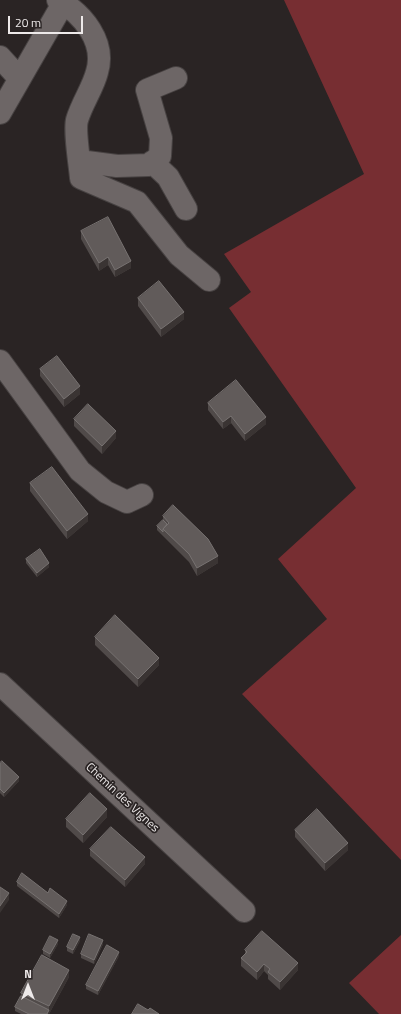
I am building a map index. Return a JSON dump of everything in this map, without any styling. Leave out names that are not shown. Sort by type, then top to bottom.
[{"type":"street","points":[[0,113],[62,1],[72,8],[90,29],[100,51],[98,71],[77,121],[81,178],[137,202],[179,255],[209,280]]},
{"type":"street","points":[[0,57],[19,78]]},
{"type":"street","points":[[79,161],[117,166],[149,165],[160,156],[161,138],[147,90],[176,78]]},
{"type":"street","points":[[152,162],[168,177],[186,209]]},
{"type":"street","points":[[0,360],[80,471],[106,492],[127,502],[142,494]]},
{"type":"street","name":"Chemin des Vignes","points":[[0,684],[244,911]]},
{"type":"shaded area","points":[[284,0],[401,0],[401,860],[242,694],[327,619],[278,559],[356,488],[229,308],[251,292],[224,254],[364,174]]},
{"type":"shaded area","points":[[401,935],[401,1014],[379,1014],[349,983]]},
{"type":"building","points":[[108,217],[131,261],[115,270],[108,257],[99,263],[81,231]]},
{"type":"building","points":[[159,281],[184,312],[161,329],[138,298]]},
{"type":"building","points":[[57,356],[80,386],[64,399],[40,369]]},
{"type":"building","points":[[236,380],[266,417],[245,434],[231,416],[223,422],[208,403]]},
{"type":"building","points":[[88,404],[116,431],[102,446],[74,419]]},
{"type":"building","points":[[52,467],[88,514],[67,531],[30,483]]},
{"type":"building","points":[[173,505],[208,539],[218,556],[197,568],[189,554],[163,529],[169,523],[163,516]]},
{"type":"building","points":[[163,520],[167,524],[163,529],[163,532],[157,526]]},
{"type":"building","points":[[40,549],[49,563],[37,573],[26,559]]},
{"type":"building","points":[[115,615],[159,658],[138,679],[95,637]]},
{"type":"building","points":[[2,761],[19,777],[4,793],[0,789],[0,763]]},
{"type":"building","points":[[90,793],[107,809],[83,835],[66,819]]},
{"type":"building","points":[[317,809],[348,843],[325,863],[295,830]]},
{"type":"building","points":[[111,827],[145,857],[125,880],[90,849]]},
{"type":"building","points":[[22,873],[48,893],[50,888],[67,901],[59,914],[17,882]]},
{"type":"building","points":[[0,887],[9,893],[0,906]]},
{"type":"building","points":[[262,931],[298,963],[280,982],[268,972],[270,969],[264,964],[257,972],[241,958],[247,952],[245,950]]},
{"type":"building","points":[[73,934],[80,937],[73,950],[67,947]]},
{"type":"building","points":[[89,934],[103,940],[94,960],[81,954]]},
{"type":"building","points":[[50,936],[58,940],[50,954],[43,950]]},
{"type":"building","points":[[107,945],[119,952],[98,991],[86,985]]},
{"type":"building","points":[[42,955],[69,970],[49,1006],[21,993]]},
{"type":"building","points":[[21,996],[49,1010],[47,1014],[29,1014],[15,1007]]},
{"type":"building","points":[[138,1004],[148,1010],[150,1008],[159,1014],[132,1014]]}]
